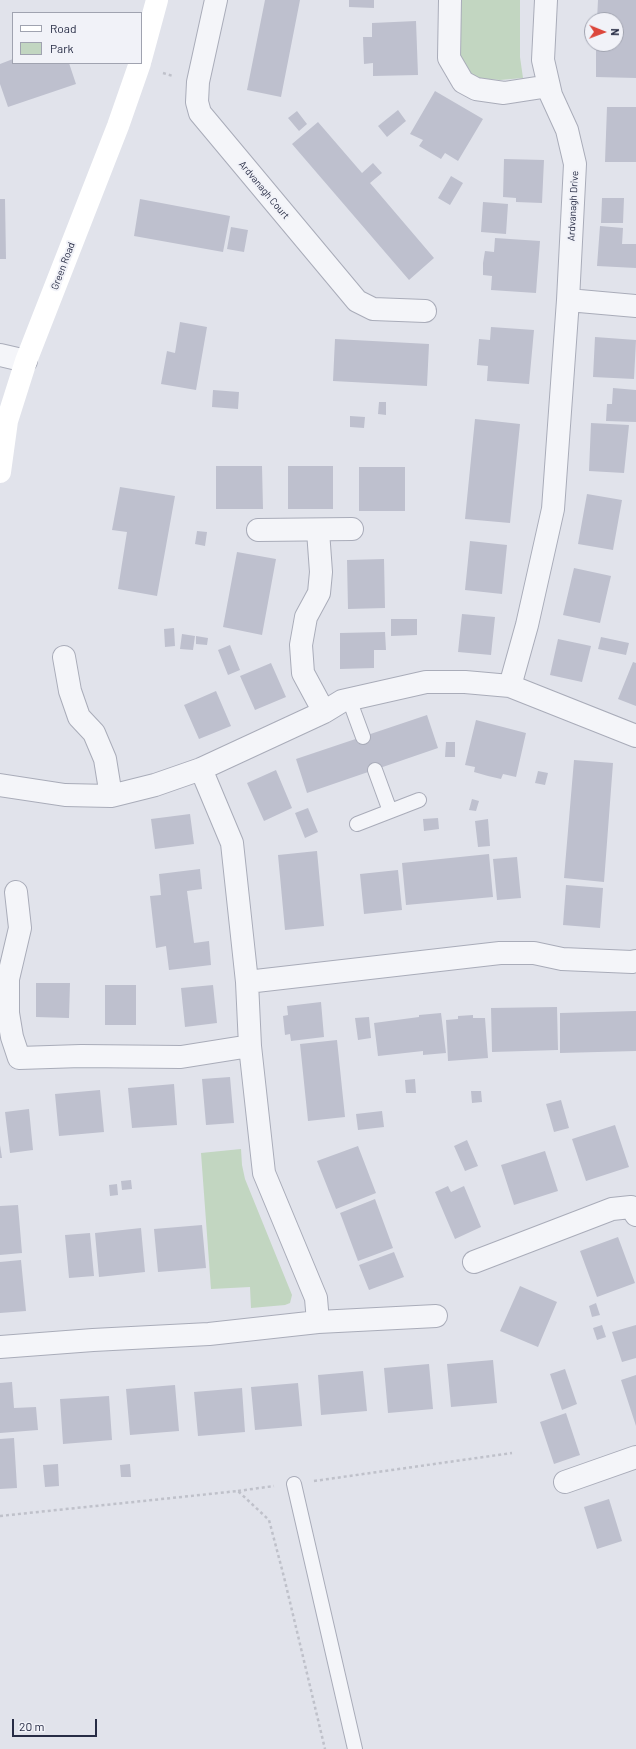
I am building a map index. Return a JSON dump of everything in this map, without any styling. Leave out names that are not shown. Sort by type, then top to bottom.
[{"type":"street","name":"Green Road","points":[[142,56],[157,0]]},
{"type":"street","name":"Ardvanagh Court","points":[[216,0],[198,82],[197,102],[200,114],[357,301],[373,309],[425,311]]},
{"type":"street","points":[[450,0],[449,58],[463,82],[476,89],[504,93],[549,86]]},
{"type":"street","name":"Ardvanagh Drive","points":[[510,686],[527,625],[553,509],[568,300],[575,164],[567,130],[551,95],[543,60],[546,0]]},
{"type":"street","name":"Green Road","points":[[0,472],[7,421],[26,361],[118,126],[140,64]]},
{"type":"street","points":[[568,300],[636,306]]},
{"type":"street","points":[[0,355],[26,361]]},
{"type":"street","points":[[258,530],[352,529]]},
{"type":"street","points":[[318,530],[321,572],[319,593],[306,617],[301,645],[303,673],[324,712]]},
{"type":"street","points":[[64,657],[70,691],[79,717],[94,733],[105,759],[111,796]]},
{"type":"street","points":[[0,784],[65,795],[111,796],[155,785],[201,768],[324,712],[342,701],[426,682],[465,682],[510,686],[636,736]]},
{"type":"street","points":[[201,768],[232,842],[247,982],[250,1046],[264,1173],[316,1298],[318,1322]]},
{"type":"street","points":[[16,892],[20,928],[8,979],[8,1014],[12,1037],[19,1058],[81,1056],[181,1057],[250,1046]]},
{"type":"street","points":[[247,982],[500,953],[534,953],[569,959],[632,962],[636,960]]},
{"type":"street","points":[[474,1262],[612,1209],[630,1207],[636,1215]]},
{"type":"street","points":[[0,1347],[93,1340],[209,1334],[318,1322],[436,1316]]},
{"type":"street","points":[[565,1482],[636,1457]]},
{"type":"lane","points":[[349,699],[363,737]]},
{"type":"lane","points":[[375,770],[390,811]]},
{"type":"lane","points":[[357,824],[419,800]]},
{"type":"lane","points":[[294,1484],[355,1749]]},
{"type":"path","points":[[142,64],[198,82]]},
{"type":"path","points":[[0,1516],[238,1491],[512,1454]]},
{"type":"path","points":[[238,1491],[269,1520],[325,1749]]},
{"type":"green space","points":[[458,0],[520,0],[520,57],[523,78],[500,80],[478,78],[466,70],[459,59]]},
{"type":"green space","points":[[241,1149],[245,1179],[292,1295],[290,1303],[285,1305],[251,1308],[250,1287],[211,1289],[201,1153]]},
{"type":"building","points":[[265,0],[300,0],[281,97],[247,90]]},
{"type":"building","points":[[349,0],[374,0],[374,8],[349,7]]},
{"type":"building","points":[[598,0],[636,0],[636,78],[596,77],[596,52],[624,52],[624,12],[597,12]]},
{"type":"building","points":[[416,21],[418,75],[373,76],[373,63],[364,64],[363,37],[372,37],[372,23]]},
{"type":"building","points":[[12,59],[12,64],[69,64],[76,84],[8,107],[0,84],[0,64]]},
{"type":"building","points":[[435,91],[483,119],[458,161],[445,153],[441,159],[419,146],[423,140],[410,134]]},
{"type":"building","points":[[607,107],[636,107],[636,162],[605,162]]},
{"type":"building","points":[[398,110],[406,121],[387,137],[378,126]]},
{"type":"building","points":[[297,111],[307,124],[299,131],[288,118]]},
{"type":"building","points":[[318,122],[362,173],[373,163],[382,173],[370,183],[434,258],[409,280],[292,144]]},
{"type":"building","points":[[504,159],[544,160],[542,203],[516,202],[516,198],[503,197]]},
{"type":"building","points":[[451,176],[463,183],[450,205],[438,198]]},
{"type":"building","points":[[602,198],[624,198],[623,223],[601,223]]},
{"type":"building","points":[[0,199],[5,199],[6,259],[0,259]]},
{"type":"building","points":[[140,199],[230,216],[223,252],[134,236]]},
{"type":"building","points":[[483,202],[508,204],[506,234],[481,232]]},
{"type":"building","points":[[600,226],[623,228],[622,244],[636,244],[636,268],[597,266]]},
{"type":"building","points":[[231,227],[248,230],[244,252],[227,249]]},
{"type":"building","points":[[495,238],[540,241],[536,293],[491,290],[492,276],[483,275],[483,263],[485,251],[494,252]]},
{"type":"building","points":[[180,322],[207,327],[196,390],[161,384],[167,351],[175,353]]},
{"type":"building","points":[[491,327],[534,330],[529,384],[487,381],[488,366],[477,365],[479,339],[490,340]]},
{"type":"building","points":[[595,337],[636,340],[634,379],[593,377]]},
{"type":"building","points":[[335,339],[429,344],[427,386],[333,381]]},
{"type":"building","points":[[613,388],[636,390],[636,422],[606,421],[607,404],[612,404]]},
{"type":"building","points":[[213,390],[239,392],[238,409],[212,407]]},
{"type":"building","points":[[379,402],[386,402],[386,415],[378,414]]},
{"type":"building","points":[[350,416],[365,417],[364,428],[350,427]]},
{"type":"building","points":[[475,419],[520,424],[510,523],[465,519]]},
{"type":"building","points":[[591,423],[629,425],[624,473],[589,471]]},
{"type":"building","points":[[216,466],[262,466],[263,509],[216,509]]},
{"type":"building","points":[[288,466],[333,466],[333,509],[288,509]]},
{"type":"building","points":[[359,467],[405,467],[405,511],[359,511]]},
{"type":"building","points":[[120,487],[175,496],[157,596],[118,589],[127,532],[112,530]]},
{"type":"building","points":[[587,494],[622,500],[613,550],[578,544]]},
{"type":"building","points":[[197,531],[207,532],[205,546],[195,544]]},
{"type":"building","points":[[470,541],[507,545],[502,594],[465,590]]},
{"type":"building","points":[[237,552],[276,559],[262,635],[223,627]]},
{"type":"building","points":[[384,559],[385,608],[348,609],[347,560]]},
{"type":"building","points":[[574,568],[611,576],[600,623],[563,615]]},
{"type":"building","points":[[462,614],[495,617],[491,655],[458,652]]},
{"type":"building","points":[[391,619],[417,619],[417,635],[391,636]]},
{"type":"building","points":[[174,628],[175,646],[165,647],[164,629]]},
{"type":"building","points":[[385,632],[386,650],[374,650],[374,668],[340,669],[340,633]]},
{"type":"building","points":[[182,634],[195,636],[193,650],[180,649]]},
{"type":"building","points":[[196,636],[208,638],[207,645],[196,644]]},
{"type":"building","points":[[601,637],[629,643],[626,655],[598,649]]},
{"type":"building","points":[[558,639],[591,646],[582,682],[550,675]]},
{"type":"building","points":[[230,645],[240,670],[228,675],[218,650]]},
{"type":"building","points":[[633,662],[636,663],[636,706],[618,699]]},
{"type":"building","points":[[271,663],[286,697],[255,710],[240,676]]},
{"type":"building","points":[[216,691],[231,726],[199,739],[184,705]]},
{"type":"building","points":[[427,715],[438,748],[307,793],[296,759]]},
{"type":"building","points":[[476,720],[526,733],[516,777],[503,774],[501,779],[488,776],[474,772],[475,767],[465,765]]},
{"type":"building","points":[[446,742],[455,742],[455,757],[445,757]]},
{"type":"building","points":[[574,760],[613,763],[604,882],[564,878]]},
{"type":"building","points":[[276,770],[292,808],[264,821],[247,783]]},
{"type":"building","points":[[538,771],[548,773],[545,785],[535,783]]},
{"type":"building","points":[[472,799],[479,801],[476,811],[469,810]]},
{"type":"building","points":[[308,808],[318,832],[305,838],[295,813]]},
{"type":"building","points":[[190,814],[194,844],[155,849],[151,819]]},
{"type":"building","points":[[438,818],[439,829],[424,831],[423,819]]},
{"type":"building","points":[[488,819],[490,846],[478,847],[475,821]]},
{"type":"building","points":[[317,851],[324,926],[285,930],[278,855]]},
{"type":"building","points":[[489,854],[493,897],[406,905],[402,863]]},
{"type":"building","points":[[517,857],[521,898],[497,900],[493,859]]},
{"type":"building","points":[[200,869],[202,889],[187,891],[194,943],[209,941],[211,965],[169,970],[166,946],[156,948],[150,896],[161,895],[159,874]]},
{"type":"building","points":[[398,870],[402,910],[364,914],[360,874]]},
{"type":"building","points":[[566,885],[603,888],[600,928],[563,925]]},
{"type":"building","points":[[36,983],[70,983],[69,1018],[36,1017]]},
{"type":"building","points":[[105,985],[136,985],[136,1025],[105,1025]]},
{"type":"building","points":[[213,985],[217,1023],[185,1027],[181,988]]},
{"type":"building","points":[[321,1002],[324,1037],[291,1041],[290,1034],[285,1035],[283,1016],[288,1015],[287,1006]]},
{"type":"building","points":[[557,1007],[558,1050],[492,1052],[491,1008]]},
{"type":"building","points":[[636,1011],[636,1051],[560,1053],[560,1013]]},
{"type":"building","points":[[441,1013],[446,1053],[423,1055],[423,1051],[378,1056],[374,1023],[419,1017],[419,1015]]},
{"type":"building","points":[[473,1015],[473,1018],[485,1018],[488,1058],[448,1061],[446,1020],[458,1019],[458,1016]]},
{"type":"building","points":[[369,1017],[371,1038],[358,1040],[355,1018]]},
{"type":"building","points":[[337,1040],[345,1117],[308,1121],[300,1044]]},
{"type":"building","points":[[230,1077],[234,1123],[206,1125],[202,1079]]},
{"type":"building","points":[[415,1079],[416,1093],[406,1093],[405,1080]]},
{"type":"building","points":[[174,1084],[177,1125],[132,1128],[128,1088]]},
{"type":"building","points":[[100,1090],[104,1132],[59,1136],[55,1094]]},
{"type":"building","points":[[471,1091],[481,1091],[482,1102],[472,1103]]},
{"type":"building","points":[[561,1100],[569,1128],[554,1132],[546,1104]]},
{"type":"building","points":[[29,1109],[33,1150],[10,1153],[5,1112]]},
{"type":"building","points":[[382,1111],[384,1127],[358,1130],[356,1114]]},
{"type":"building","points":[[615,1125],[629,1167],[586,1181],[572,1139]]},
{"type":"building","points":[[467,1140],[478,1166],[465,1171],[454,1146]]},
{"type":"building","points":[[0,1145],[2,1158],[0,1158]]},
{"type":"building","points":[[358,1146],[376,1193],[336,1209],[317,1161]]},
{"type":"building","points":[[545,1151],[558,1191],[514,1205],[501,1165]]},
{"type":"building","points":[[131,1180],[132,1189],[122,1190],[121,1181]]},
{"type":"building","points":[[117,1184],[118,1195],[110,1196],[109,1185]]},
{"type":"building","points":[[448,1186],[451,1192],[464,1186],[481,1227],[455,1239],[435,1192]]},
{"type":"building","points":[[375,1199],[393,1248],[358,1261],[340,1213]]},
{"type":"building","points":[[18,1205],[22,1253],[0,1255],[0,1206]]},
{"type":"building","points":[[202,1225],[206,1268],[158,1272],[154,1229]]},
{"type":"building","points":[[141,1228],[145,1272],[99,1277],[95,1233]]},
{"type":"building","points":[[90,1233],[94,1276],[69,1278],[65,1235]]},
{"type":"building","points":[[618,1237],[635,1283],[597,1297],[580,1251]]},
{"type":"building","points":[[394,1252],[404,1277],[369,1290],[359,1265]]},
{"type":"building","points":[[21,1260],[26,1311],[0,1313],[0,1262]]},
{"type":"building","points":[[520,1286],[557,1302],[538,1347],[500,1331]]},
{"type":"building","points":[[596,1303],[600,1315],[592,1317],[589,1306]]},
{"type":"building","points":[[602,1325],[606,1337],[597,1340],[593,1328]]},
{"type":"building","points":[[636,1325],[636,1358],[622,1362],[612,1332]]},
{"type":"building","points":[[493,1360],[497,1403],[451,1407],[447,1364]]},
{"type":"building","points":[[429,1364],[433,1409],[388,1413],[384,1368]]},
{"type":"building","points":[[565,1369],[577,1404],[562,1410],[550,1374]]},
{"type":"building","points":[[363,1371],[367,1411],[321,1415],[318,1375]]},
{"type":"building","points":[[636,1375],[636,1426],[621,1380]]},
{"type":"building","points":[[12,1382],[14,1408],[36,1407],[38,1430],[0,1433],[0,1383]]},
{"type":"building","points":[[298,1383],[302,1426],[255,1430],[251,1387]]},
{"type":"building","points":[[175,1385],[179,1431],[130,1435],[126,1389]]},
{"type":"building","points":[[242,1388],[245,1432],[198,1436],[194,1392]]},
{"type":"building","points":[[109,1396],[112,1440],[63,1444],[60,1399]]},
{"type":"building","points":[[566,1413],[580,1455],[554,1464],[540,1422]]},
{"type":"building","points":[[14,1438],[17,1488],[0,1489],[0,1439]]},
{"type":"building","points":[[58,1464],[59,1486],[45,1487],[43,1465]]},
{"type":"building","points":[[130,1464],[131,1477],[121,1477],[120,1465]]},
{"type":"building","points":[[609,1499],[622,1541],[597,1549],[584,1507]]}]
